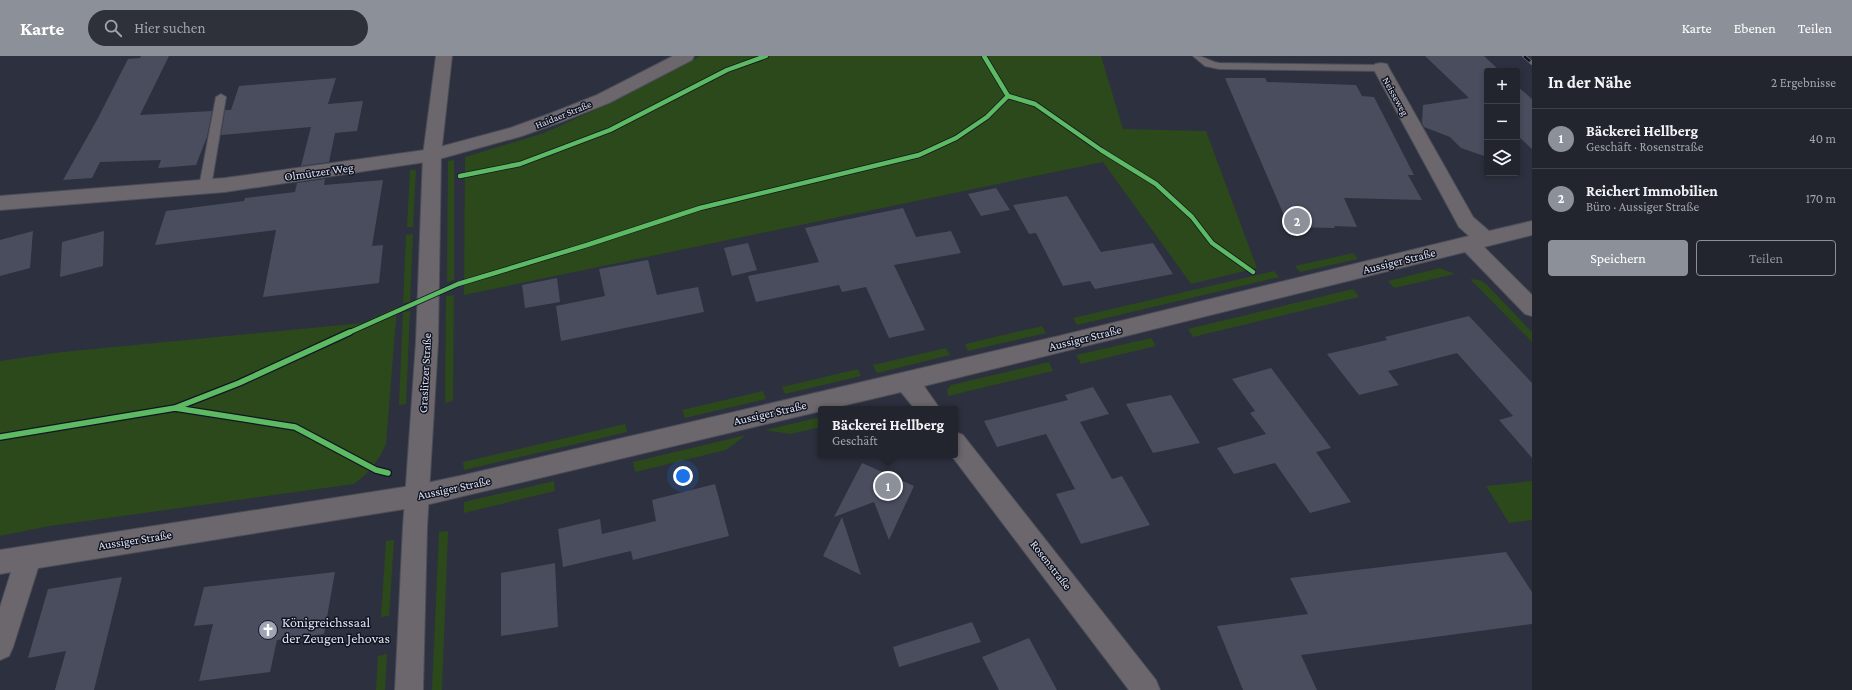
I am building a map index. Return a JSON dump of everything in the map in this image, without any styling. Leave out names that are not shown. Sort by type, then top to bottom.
[{"type":"street","name":"Graslitzer Straße","points":[[409,690],[417,496],[427,342],[432,155],[444,56]]},
{"type":"street","name":"Haidaer Straße","points":[[432,155],[516,132],[555,118],[602,98],[686,56]]},
{"type":"street","name":"Neisseweg","points":[[1381,68],[1477,242],[1532,308]]},
{"type":"street","name":"Olmützer Weg","points":[[0,203],[205,187],[432,155]]},
{"type":"street","name":"Aussiger Straße","points":[[0,562],[417,496],[906,381],[1532,228]]},
{"type":"street","points":[[906,381],[927,406]]},
{"type":"street","name":"Rosenstraße","points":[[958,446],[1047,559],[1146,690]]},
{"type":"street","points":[[0,647],[29,557]]},
{"type":"lane","name":"Neisseweg","points":[[1198,56],[1208,64],[1219,66],[1381,68]]},
{"type":"lane","points":[[205,187],[221,97]]},
{"type":"green space","points":[[700,56],[1101,56],[1123,129],[1206,131],[1257,268],[1191,284],[1103,162],[464,295],[465,157],[544,133],[619,99]]},
{"type":"green space","points":[[454,160],[454,280],[447,282],[448,161]]},
{"type":"green space","points":[[410,170],[416,170],[413,227],[407,227]]},
{"type":"green space","points":[[413,234],[410,302],[403,303],[406,235]]},
{"type":"green space","points":[[1353,253],[1358,259],[1300,272],[1295,266]]},
{"type":"green space","points":[[1440,268],[1455,274],[1394,288],[1388,281]]},
{"type":"green space","points":[[1274,271],[1279,277],[1077,325],[1073,318]]},
{"type":"green space","points":[[1470,279],[1480,280],[1486,284],[1532,332],[1532,342]]},
{"type":"green space","points":[[1353,289],[1359,297],[1193,337],[1188,329]]},
{"type":"green space","points":[[454,295],[453,401],[445,403],[446,296]]},
{"type":"green space","points":[[397,307],[386,444],[373,466],[354,484],[50,526],[0,536],[0,361],[62,352],[362,323]]},
{"type":"green space","points":[[410,311],[406,404],[399,405],[403,312]]},
{"type":"green space","points":[[1042,326],[1046,333],[968,351],[965,344]]},
{"type":"green space","points":[[1151,338],[1156,346],[1081,364],[1076,355]]},
{"type":"green space","points":[[946,348],[950,355],[877,373],[873,365]]},
{"type":"green space","points":[[1049,362],[1053,371],[948,396],[947,390],[951,385]]},
{"type":"green space","points":[[858,369],[861,376],[785,394],[782,387]]},
{"type":"green space","points":[[763,391],[766,399],[685,418],[682,410]]},
{"type":"green space","points":[[818,418],[818,428],[790,434],[765,430]]},
{"type":"green space","points":[[625,424],[627,432],[464,470],[463,462]]},
{"type":"green space","points":[[746,435],[726,450],[635,472],[633,462]]},
{"type":"green space","points":[[554,481],[555,491],[464,513],[464,502]]},
{"type":"green space","points":[[1532,481],[1532,520],[1509,523],[1486,486]]},
{"type":"green space","points":[[448,531],[442,690],[432,690],[439,532]]},
{"type":"green space","points":[[394,540],[389,616],[381,617],[386,541]]},
{"type":"green space","points":[[387,654],[385,690],[376,690],[378,656]]},
{"type":"building","points":[[141,56],[169,56],[140,115],[212,111],[207,137],[196,165],[158,168],[161,160],[100,162],[92,178],[63,180],[98,118],[128,59],[140,58]]},
{"type":"building","points":[[1425,56],[1484,56],[1497,68],[1484,68],[1484,156],[1461,148],[1450,137],[1424,127],[1422,123],[1423,105],[1469,98]]},
{"type":"building","points":[[336,78],[328,104],[363,101],[357,131],[335,133],[329,162],[301,166],[311,127],[221,135],[225,110],[231,110],[239,86]]},
{"type":"building","points":[[1225,78],[1265,78],[1267,82],[1356,85],[1362,96],[1374,97],[1414,175],[1408,175],[1422,200],[1344,198],[1357,227],[1289,227]]},
{"type":"building","points":[[1520,89],[1532,99],[1532,149],[1520,138]]},
{"type":"building","points":[[325,179],[324,185],[383,180],[372,246],[383,245],[379,283],[263,297],[276,230],[155,245],[166,211],[244,201],[245,198],[295,192],[297,183]]},
{"type":"building","points":[[996,188],[1010,210],[981,216],[968,194]]},
{"type":"building","points":[[1067,196],[1101,252],[1153,243],[1173,274],[1095,289],[1090,281],[1063,286],[1036,233],[1029,234],[1013,205]]},
{"type":"building","points":[[903,208],[916,237],[951,231],[961,253],[894,265],[925,330],[889,338],[866,287],[842,292],[839,285],[756,302],[748,276],[819,262],[805,228]]},
{"type":"building","points":[[33,231],[30,268],[0,276],[0,240]]},
{"type":"building","points":[[104,231],[103,266],[60,277],[62,242]]},
{"type":"building","points":[[748,243],[757,270],[732,276],[724,248]]},
{"type":"building","points":[[648,260],[657,295],[698,287],[704,312],[561,341],[556,306],[605,296],[599,269]]},
{"type":"building","points":[[557,278],[560,302],[525,308],[522,285]]},
{"type":"building","points":[[1469,316],[1532,383],[1532,458],[1499,420],[1513,416],[1457,353],[1388,371],[1399,385],[1359,395],[1327,354],[1387,340],[1385,337]]},
{"type":"building","points":[[1271,368],[1331,448],[1316,452],[1351,502],[1310,513],[1275,463],[1234,474],[1217,448],[1266,434],[1250,413],[1255,411],[1232,379]]},
{"type":"building","points":[[1093,387],[1109,414],[1080,422],[1112,479],[1122,476],[1150,525],[1081,544],[1056,494],[1075,489],[1046,434],[997,447],[984,421],[1068,400],[1065,395]]},
{"type":"building","points":[[1171,395],[1200,443],[1153,453],[1126,404]]},
{"type":"building","points":[[862,463],[914,486],[889,540],[874,502],[834,517]]},
{"type":"building","points":[[715,484],[729,536],[633,560],[631,551],[563,567],[558,529],[600,519],[602,534],[656,521],[652,500]]},
{"type":"building","points":[[842,517],[861,575],[823,556]]},
{"type":"building","points":[[1506,552],[1532,592],[1532,624],[1301,655],[1317,690],[1243,690],[1217,626],[1308,614],[1290,578]]},
{"type":"building","points":[[555,563],[558,627],[501,636],[501,573]]},
{"type":"building","name":"Königreichssaal der Zeugen Jehovas","points":[[335,572],[324,634],[277,640],[270,672],[199,681],[213,624],[194,626],[204,587]]},
{"type":"building","points":[[122,577],[94,690],[55,690],[66,651],[28,658],[48,589]]},
{"type":"building","points":[[972,622],[981,642],[899,667],[893,647]]},
{"type":"building","points":[[1029,638],[1057,690],[999,690],[982,657]]},
{"type":"railway","points":[[1524,56],[1532,63]]},
{"type":"cycle path","points":[[460,176],[520,164],[610,130],[727,70],[766,56]]},
{"type":"cycle path","points":[[984,56],[1008,96],[1035,104],[1101,150],[1156,184],[1192,217],[1212,243],[1224,253],[1253,272]]},
{"type":"cycle path","points":[[0,437],[175,408],[239,383],[428,296],[458,284],[587,245],[700,208],[919,155],[956,138],[987,117],[1008,96]]},
{"type":"cycle path","points":[[175,408],[295,427],[376,470],[388,473]]},
{"type":"place","name":"Reichert Immobilien","points":[[1297,221]]},
{"type":"place","name":"Bäckerei Hellberg","points":[[888,486]]},
{"type":"place","name":"Königreichssaal der Zeugen Jehovas","points":[[268,630]]}]
